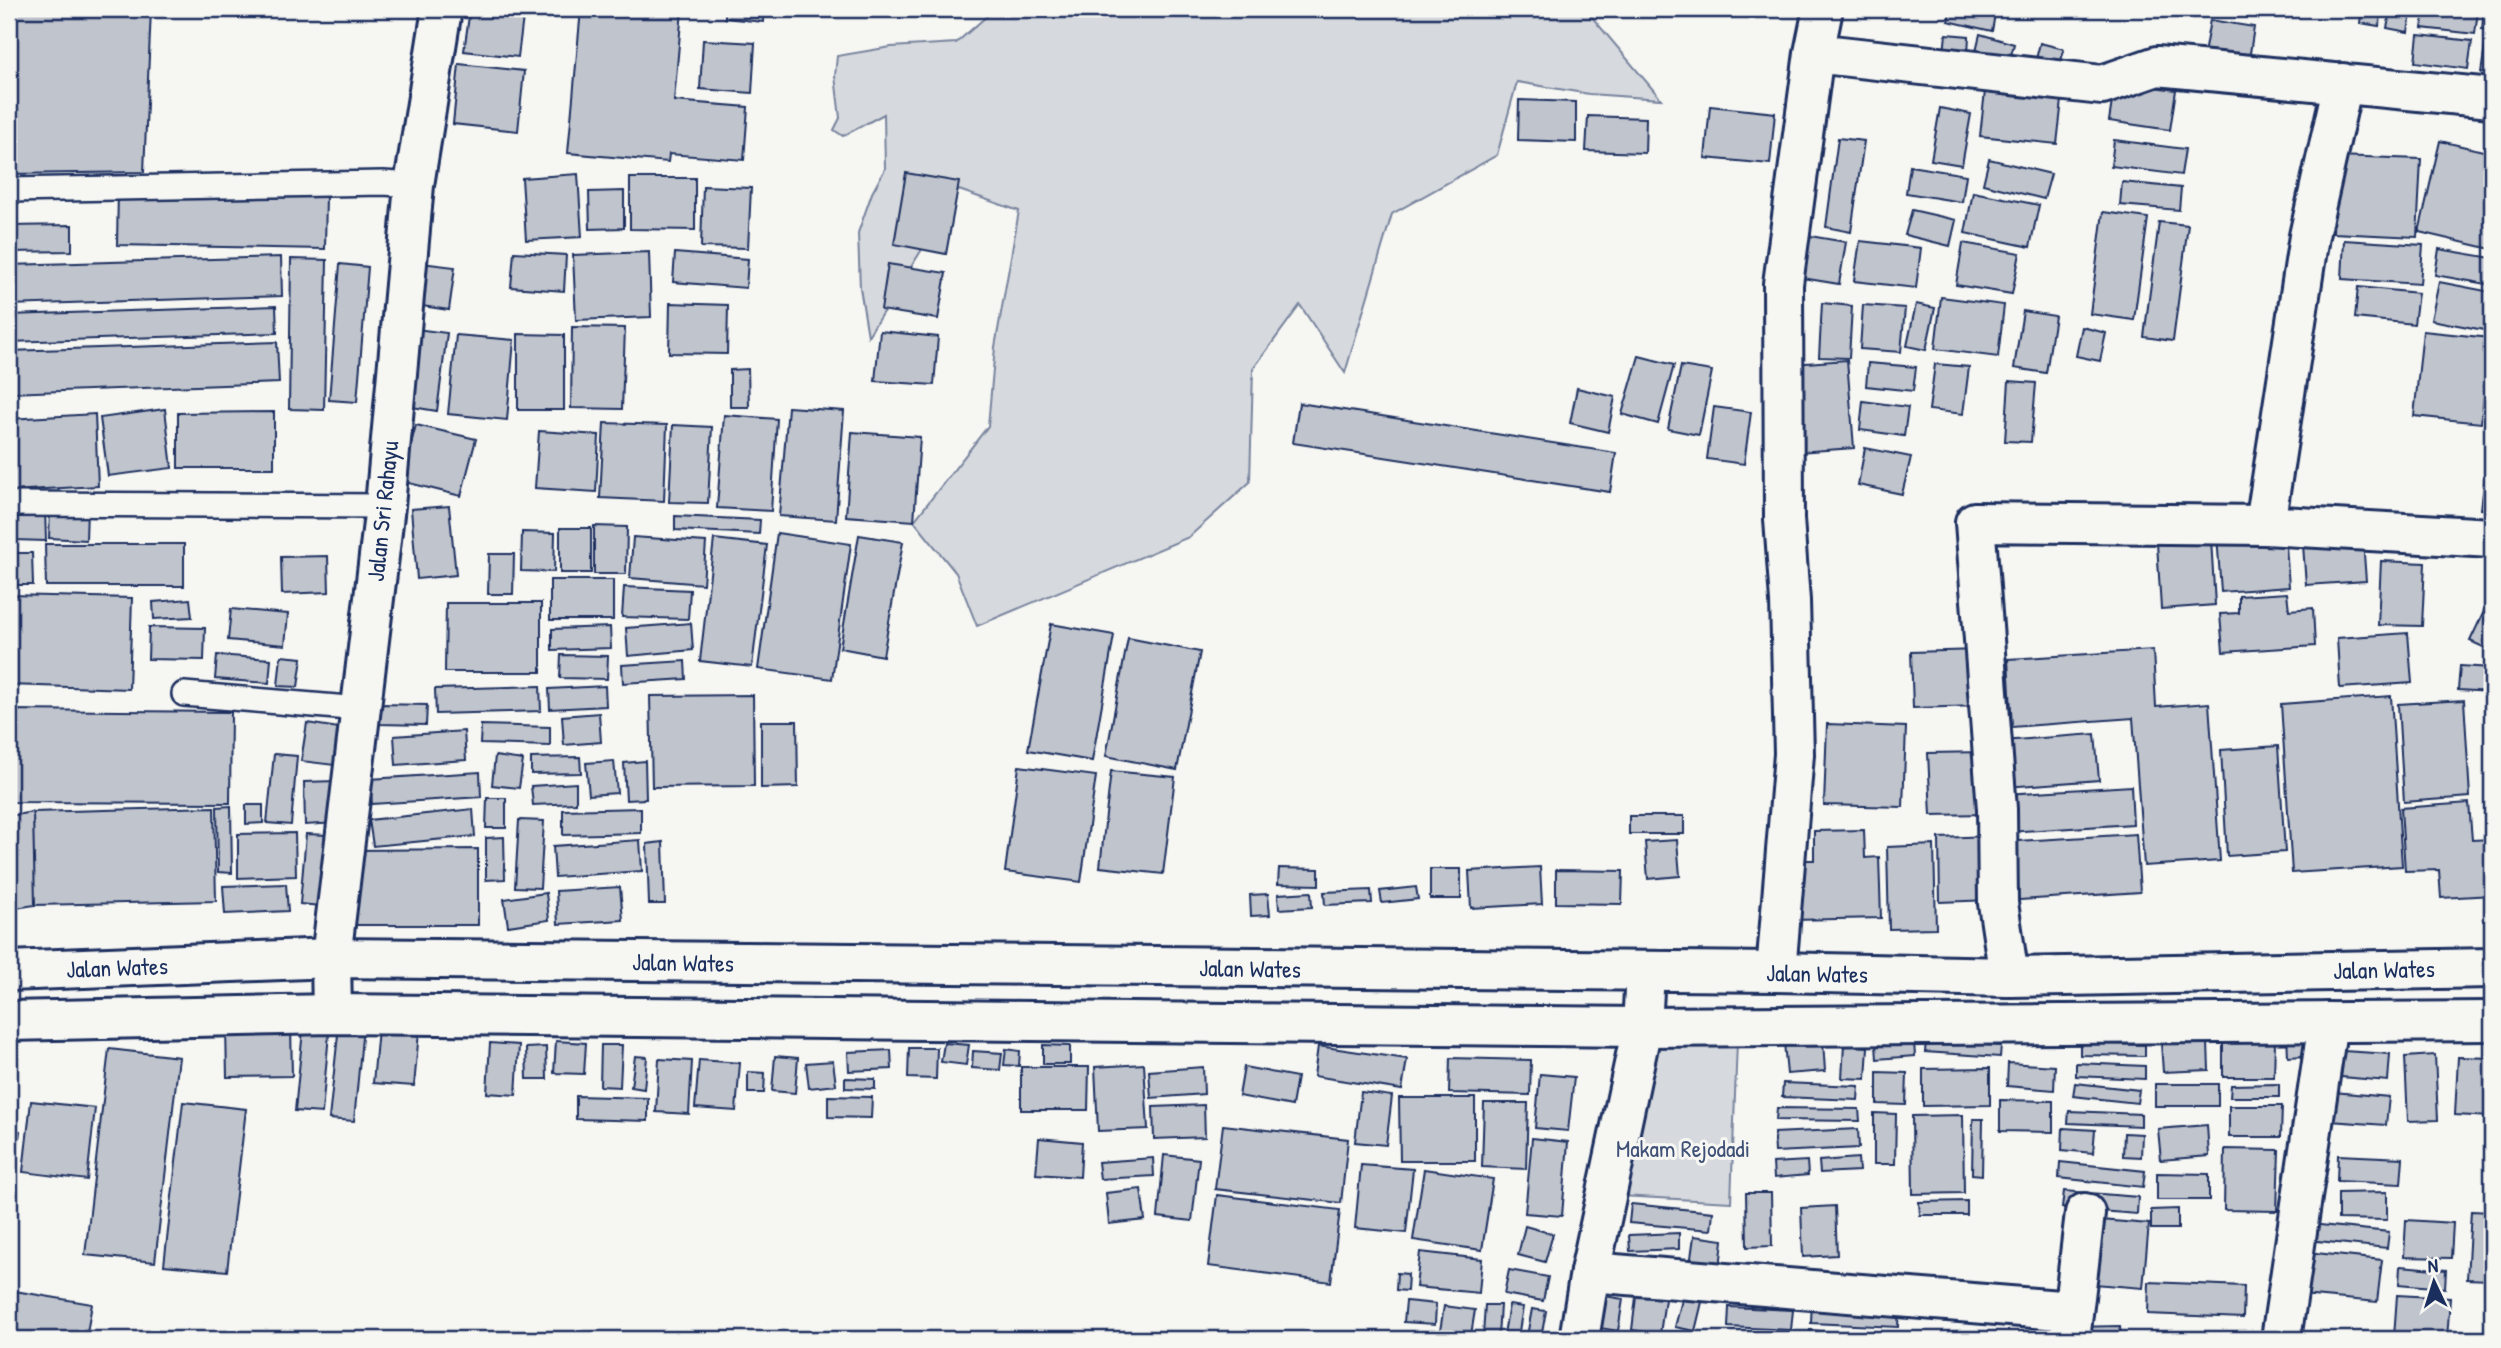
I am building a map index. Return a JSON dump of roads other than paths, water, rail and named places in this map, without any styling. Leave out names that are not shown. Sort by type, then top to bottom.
[{"type":"street","name":"Jalan Sri Rahayu","points":[[332,1014],[331,958],[385,506],[414,185],[442,9]]},
{"type":"street","points":[[1776,972],[1794,754],[1790,601],[1784,519],[1783,284],[1814,53],[1823,9]]},
{"type":"street","points":[[1814,53],[2102,85],[2157,66],[2492,98]]},
{"type":"street","points":[[2265,525],[2309,236],[2343,83]]},
{"type":"street","points":[[2009,977],[1998,904],[1997,810],[1975,522],[2265,525],[2492,538]]},
{"type":"street","name":"Jalan Wates","points":[[9,971],[331,958],[1776,972],[2009,977],[2492,968]]},
{"type":"street","points":[[1579,1339],[1590,1272],[1642,1027],[1644,972]]},
{"type":"street","points":[[9,1021],[332,1014],[1642,1027],[2492,1021]]},
{"type":"street","points":[[2281,1339],[2328,1022]]},
{"type":"street","points":[[1590,1272],[2071,1325],[2085,1213]]},
{"type":"lane","points":[[9,190],[383,183],[414,185]]},
{"type":"lane","points":[[9,504],[385,506]]},
{"type":"lane","points":[[184,694],[360,709]]},
{"type":"park label","name":"Makam Rejodadi","points":[[1683,1148]]}]
